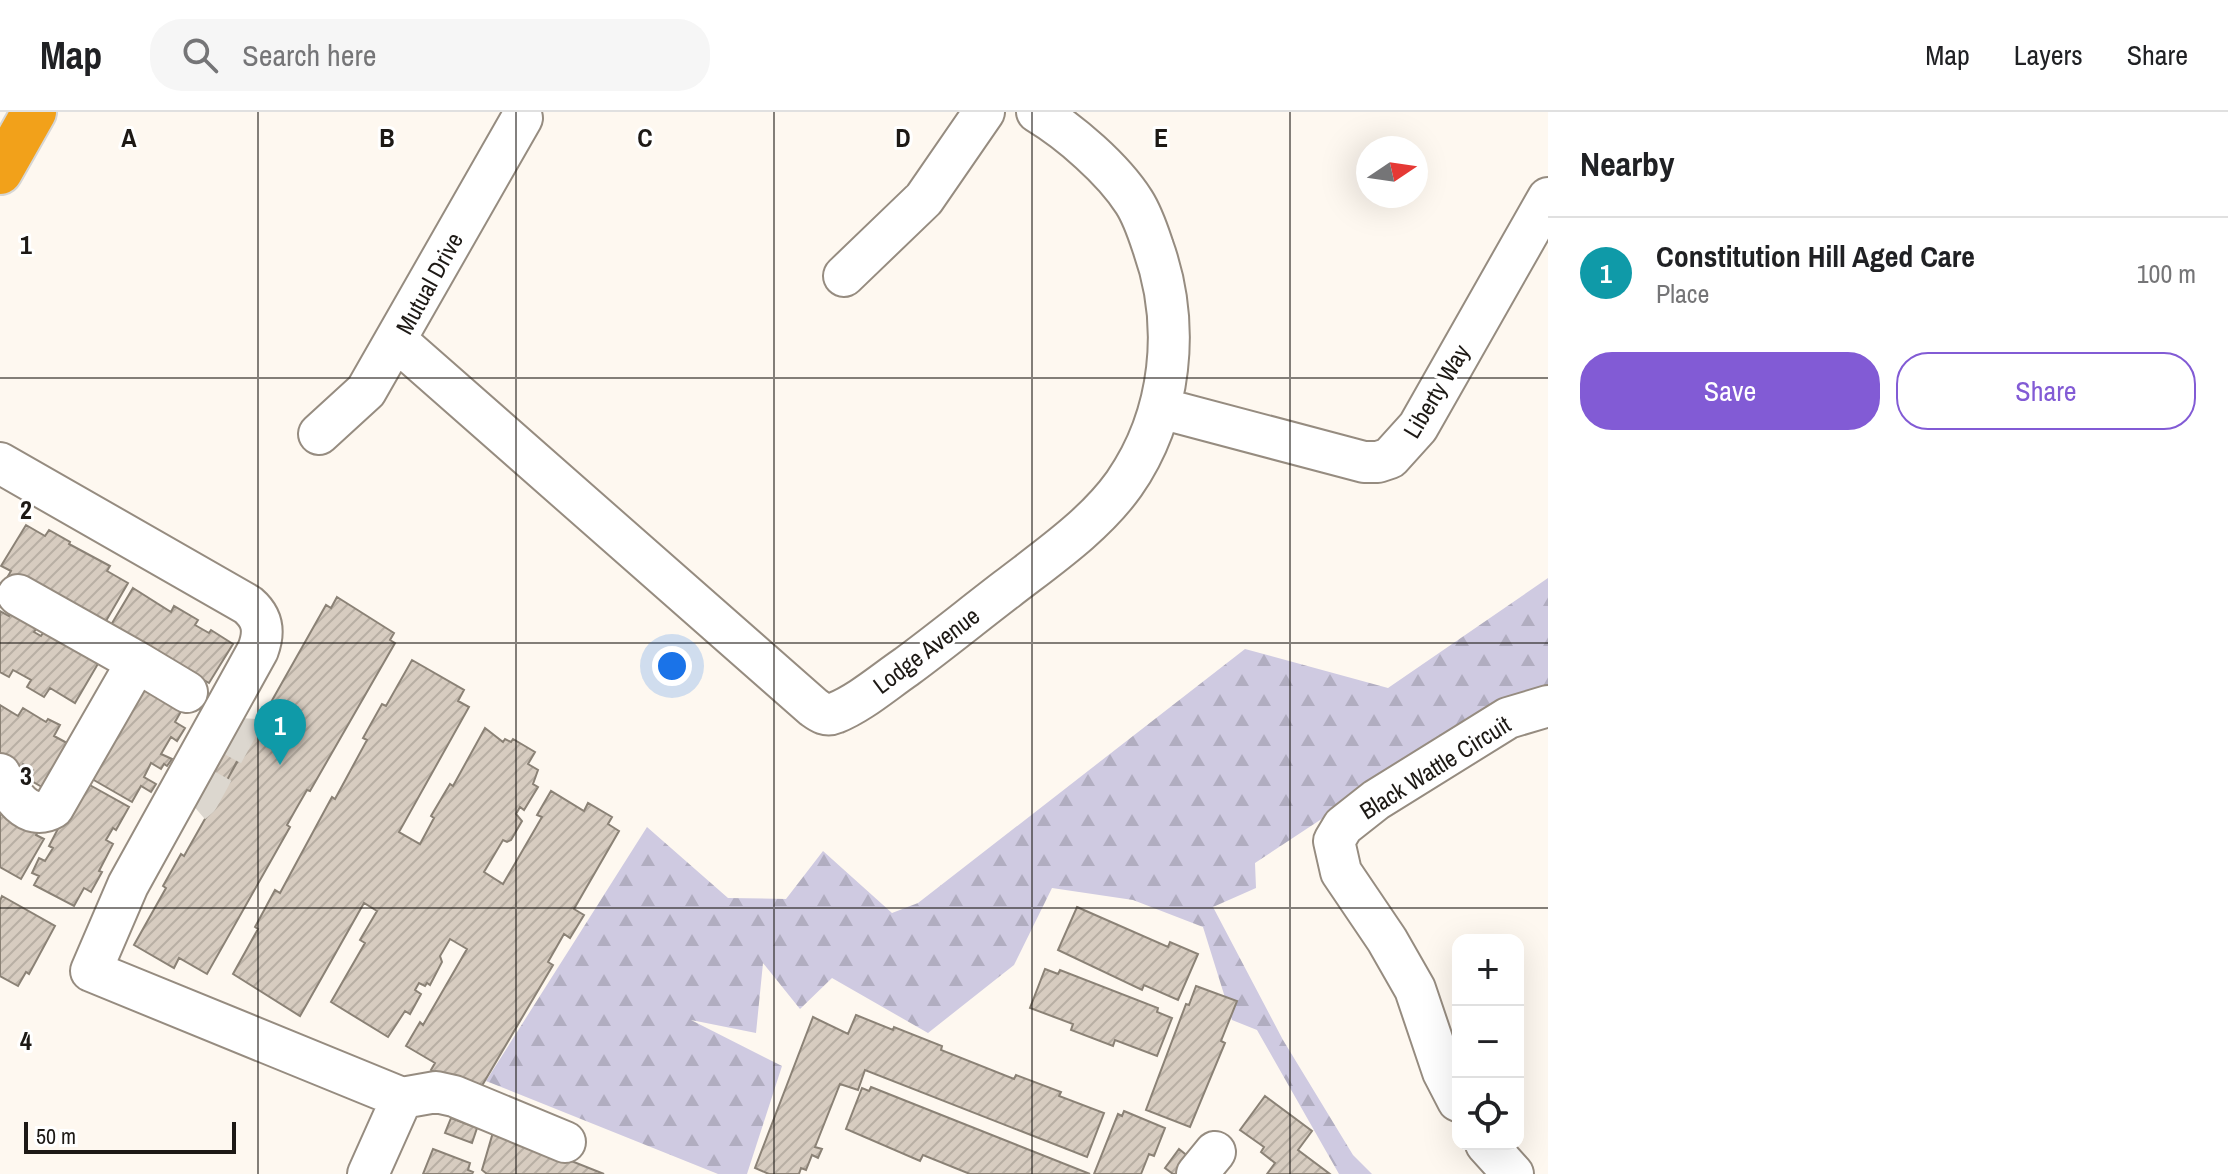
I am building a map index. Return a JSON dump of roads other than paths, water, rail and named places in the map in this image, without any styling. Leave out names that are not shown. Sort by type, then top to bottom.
[{"type":"highway","points":[[0,172],[34,112]]},
{"type":"street","points":[[844,276],[924,199],[984,112]]},
{"type":"street","name":"Lodge Avenue","points":[[397,341],[823,714],[832,714],[856,701],[944,639],[1080,530],[1124,485],[1160,408],[1168,367],[1169,305],[1164,277],[1145,222],[1134,201],[1111,175],[1052,121],[1037,112]]},
{"type":"street","name":"Mutual Drive","points":[[319,434],[366,391],[522,118]]},
{"type":"street","name":"Liberty Way","points":[[1160,408],[1344,458],[1378,462],[1390,458],[1418,427],[1548,198]]},
{"type":"street","points":[[0,463],[248,605],[260,618],[262,628],[263,636],[258,650],[128,885],[91,971],[402,1098],[436,1092],[454,1096],[565,1142]]},
{"type":"street","points":[[18,595],[187,692]]},
{"type":"street","points":[[0,774],[14,799],[23,806],[39,812],[53,808],[137,662]]},
{"type":"street","name":"Black Wattle Circuit","points":[[1452,1089],[1443,1072],[1415,989],[1387,940],[1341,872],[1334,841],[1343,826],[1376,800],[1508,718],[1548,706]]},
{"type":"street","points":[[368,1174],[402,1098]]},
{"type":"street","points":[[1491,1150],[1513,1174]]},
{"type":"tunnel","points":[[192,804],[199,798],[241,722],[242,706],[234,688]]},
{"type":"place","name":"Constitution Hill Aged Care","points":[[280,765]]}]
